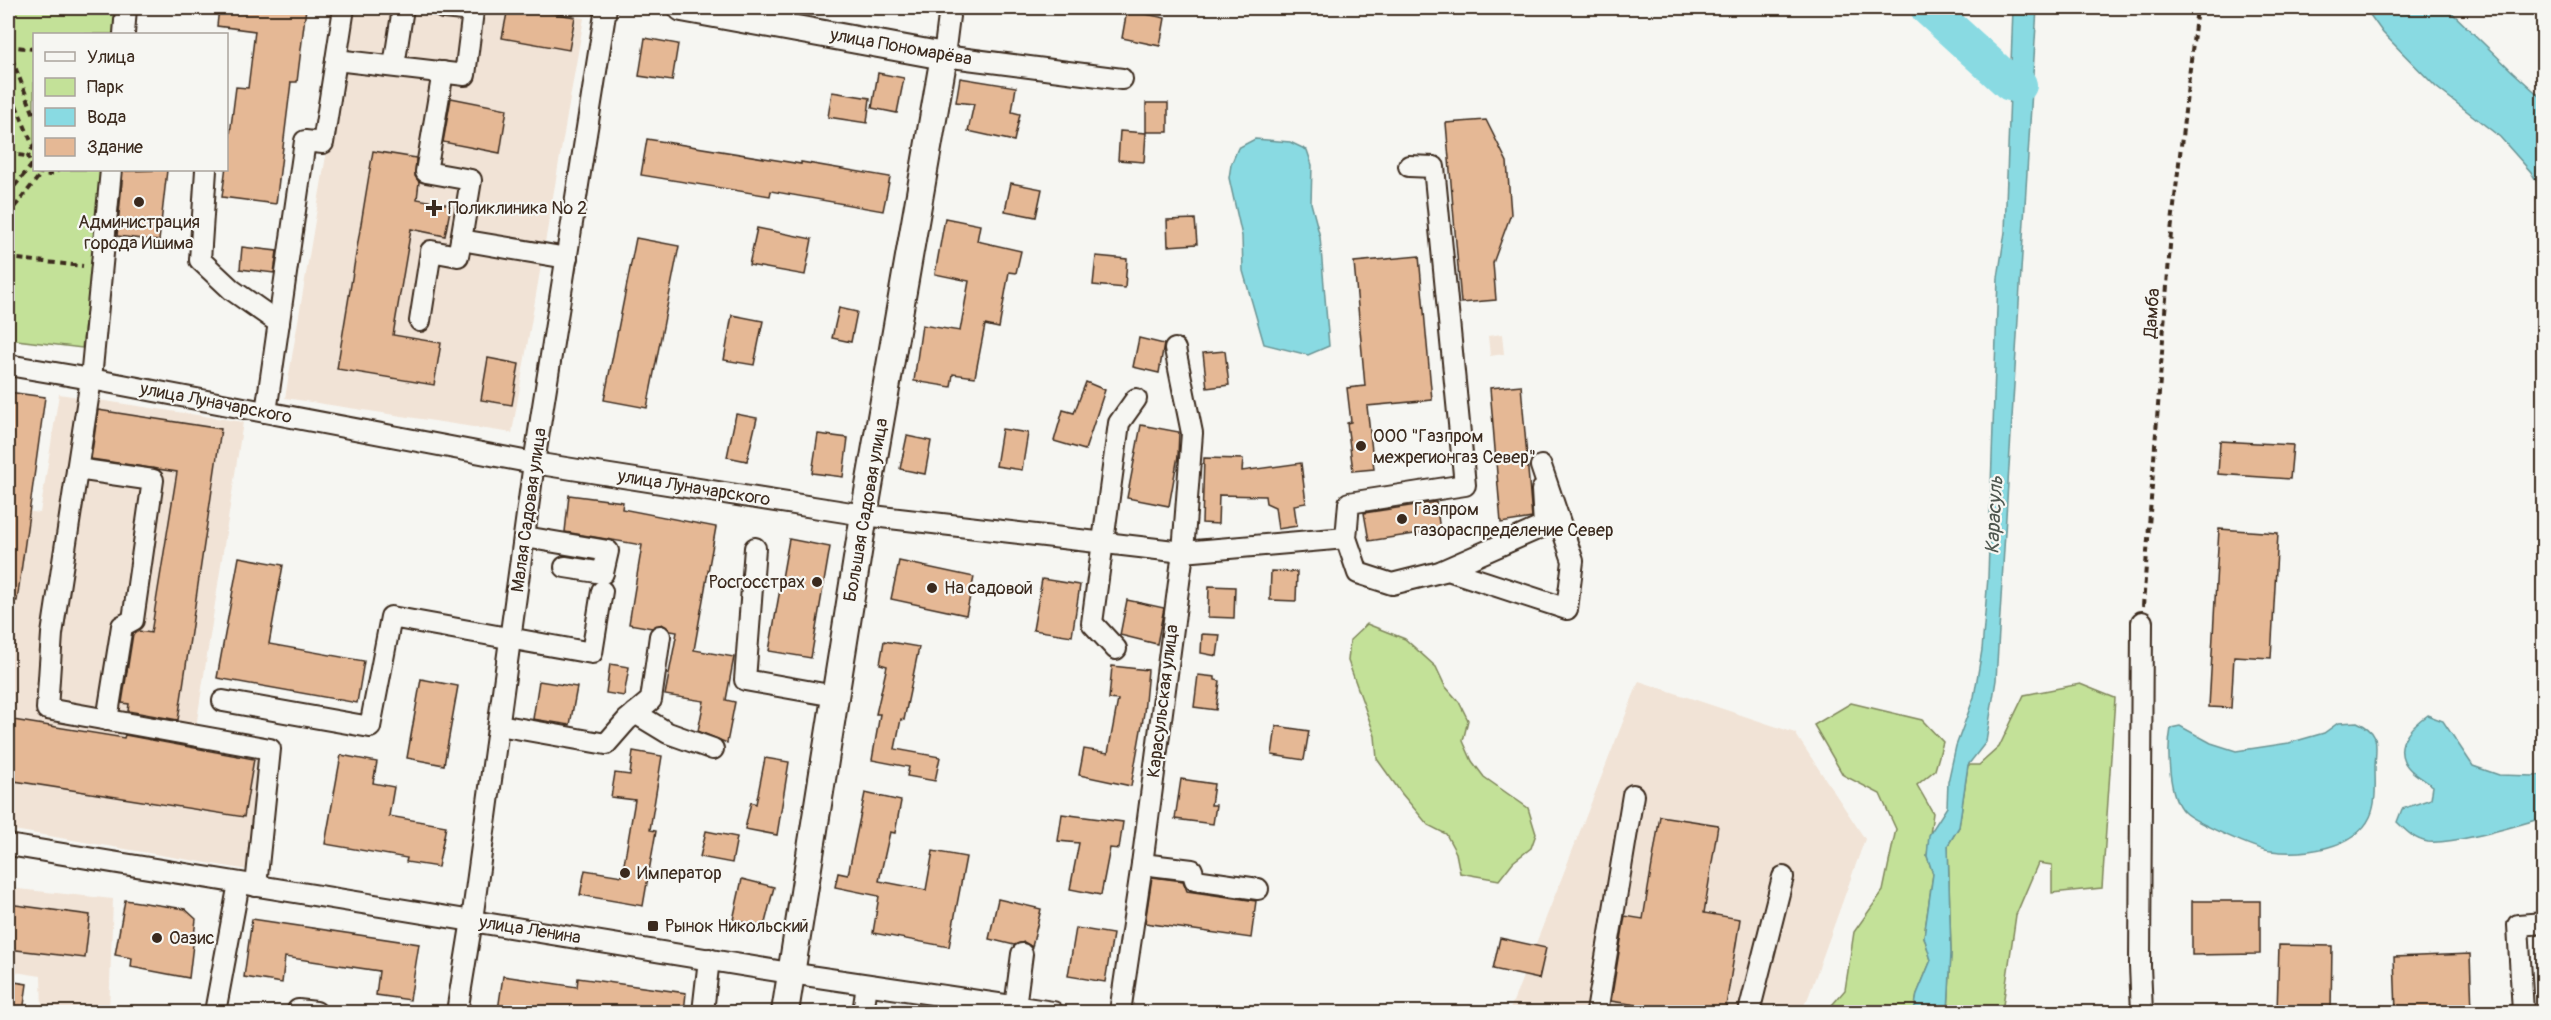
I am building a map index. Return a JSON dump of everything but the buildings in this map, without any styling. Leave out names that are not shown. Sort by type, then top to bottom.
[{"type":"main road","name":"улица Пономарёва","points":[[682,8],[944,56]]},
{"type":"main road","name":"Большая Садовая улица","points":[[785,1012],[864,515],[944,56]]},
{"type":"street","points":[[124,33],[126,8]]},
{"type":"street","points":[[266,412],[305,141],[323,143],[345,8]]},
{"type":"street","points":[[394,66],[403,8]]},
{"type":"street","points":[[336,60],[465,75],[473,11],[443,8]]},
{"type":"street","name":"Малая Садовая улица","points":[[457,1012],[472,920],[534,463],[606,8]]},
{"type":"street","name":"Большая Садовая улица","points":[[944,56],[950,8]]},
{"type":"street","name":"улица Пономарёва","points":[[944,56],[1122,79]]},
{"type":"street","points":[[420,321],[431,251],[458,256],[471,180],[426,172],[443,72]]},
{"type":"street","points":[[1409,166],[1434,167],[1464,485],[1348,503],[1346,538],[1358,573],[1392,584],[1442,572],[1448,570],[1567,609],[1573,561],[1540,466],[1544,526],[1442,572]]},
{"type":"street","points":[[111,171],[91,379],[52,634],[47,709],[270,749],[247,884],[215,1012]]},
{"type":"street","points":[[207,171],[200,260],[232,290],[279,323]]},
{"type":"street","points":[[461,240],[567,258]]},
{"type":"street","points":[[1175,349],[1192,433],[1183,552],[1346,538]]},
{"type":"street","name":"улица Луначарского","points":[[8,365],[534,463],[864,515],[1183,552]]},
{"type":"street","points":[[1116,649],[1092,623],[1119,423],[1136,399]]},
{"type":"street","points":[[77,469],[153,480],[133,620],[122,626],[107,720]]},
{"type":"street","points":[[525,537],[608,551],[603,573],[565,567]]},
{"type":"street","points":[[754,548],[745,680],[835,696]]},
{"type":"street","name":"Карасульская улица","points":[[1120,1012],[1183,552]]},
{"type":"street","points":[[224,701],[370,727],[391,617],[592,653],[602,591]]},
{"type":"street","points":[[2142,622],[2140,966],[2142,1012]]},
{"type":"street","points":[[499,725],[606,744],[635,713],[651,700],[660,636]]},
{"type":"street","points":[[635,713],[668,733],[713,749]]},
{"type":"street","points":[[1597,1012],[1634,795]]},
{"type":"street","name":"улица Ленина","points":[[8,845],[790,973],[1053,1012]]},
{"type":"street","points":[[1142,864],[1192,870],[1196,880],[1258,890]]},
{"type":"street","points":[[1749,1012],[1784,877]]},
{"type":"street","points":[[2523,1012],[2518,925],[2544,923]]},
{"type":"street","points":[[1015,1007],[1022,954]]},
{"type":"street","points":[[703,1012],[709,959]]},
{"type":"street","points":[[863,1012],[867,985]]},
{"type":"street","points":[[298,1012],[298,1010],[316,1012]]},
{"type":"path","name":"Дамба","points":[[2142,622],[2171,232],[2197,8]]},
{"type":"path","points":[[33,49],[8,47],[33,112]]},
{"type":"path","points":[[8,86],[33,143]]},
{"type":"path","points":[[8,194],[31,166],[28,156],[33,147]]},
{"type":"path","points":[[8,154],[28,156]]},
{"type":"path","points":[[37,171],[49,175],[57,171]]},
{"type":"path","points":[[8,215],[41,174]]},
{"type":"path","points":[[8,258],[101,268]]},
{"type":"shaded area","name":"Поликлиника № 2","points":[[351,8],[522,8],[584,18],[512,433],[285,398]]},
{"type":"shaded area","points":[[1502,334],[1504,354],[1490,356],[1488,336]]},
{"type":"shaded area","points":[[59,394],[243,422],[196,727],[268,738],[248,870],[8,829],[8,508],[40,513]]},
{"type":"shaded area","points":[[1639,681],[1795,733],[1865,839],[1808,998],[1800,1012],[1509,1012]]},
{"type":"shaded area","points":[[8,888],[113,899],[109,1012],[42,1012],[41,976],[8,971]]},
{"type":"green space","points":[[8,8],[125,8],[121,33],[33,33],[33,171],[104,171],[82,348],[8,339]]},
{"type":"green space","points":[[1367,624],[1405,639],[1436,667],[1445,686],[1459,702],[1468,720],[1463,741],[1472,761],[1484,777],[1528,808],[1536,834],[1531,848],[1513,862],[1499,880],[1460,873],[1456,853],[1446,834],[1428,825],[1377,759],[1375,736],[1348,661],[1350,640]]},
{"type":"green space","points":[[2080,684],[2115,698],[2102,888],[2052,893],[2052,865],[2038,863],[2016,915],[2002,1012],[1948,1012],[1951,953],[1948,845],[1959,827],[1968,765],[1979,765],[1999,747],[2024,695]]},
{"type":"green space","points":[[1851,703],[1922,720],[1943,742],[1935,770],[1917,785],[1933,813],[1927,856],[1933,874],[1924,937],[1931,960],[1917,994],[1914,1012],[1826,1012],[1845,990],[1854,932],[1883,891],[1896,829],[1880,794],[1843,775],[1814,725]]},
{"type":"water","name":"Карасуль","points":[[2013,8],[2037,8],[1996,680],[1986,742],[1968,765],[1959,827],[1948,845],[1951,953],[1948,1012],[1914,1012],[1917,994],[1931,960],[1924,937],[1933,874],[1927,856],[1929,835],[1947,807],[1948,782],[1956,746],[1974,697],[1982,650],[1988,577],[1998,278],[2005,232]]},
{"type":"water","points":[[2365,8],[2447,8],[2543,99],[2543,192],[2531,172],[2500,137],[2436,87],[2383,33]]},
{"type":"water","points":[[1255,139],[1290,142],[1307,150],[1312,165],[1311,203],[1320,237],[1329,346],[1308,355],[1264,344],[1243,271],[1242,236],[1229,178],[1231,165],[1238,148]]},
{"type":"water","points":[[2427,715],[2443,721],[2473,766],[2499,775],[2543,774],[2543,818],[2486,834],[2440,842],[2423,841],[2404,829],[2397,822],[2402,809],[2431,799],[2433,786],[2409,769],[2402,754],[2407,734]]},
{"type":"water","points":[[2357,722],[2374,735],[2376,745],[2375,799],[2370,817],[2363,828],[2341,843],[2327,848],[2298,852],[2271,851],[2240,841],[2190,817],[2179,805],[2170,772],[2171,728],[2180,726],[2211,743],[2236,751],[2289,743],[2324,733],[2338,723]]},
{"type":"waterway","points":[[1928,8],[2010,83],[2019,85]]},
{"type":"place","name":"Администрация города Ишима","points":[[139,202]]},
{"type":"place","name":"Поликлиника № 2","points":[[434,208]]},
{"type":"place","name":"ООО \"Газпром межрегионгаз Север\"","points":[[1361,446]]},
{"type":"place","name":"Газпром газораспределение Север","points":[[1402,519]]},
{"type":"place","name":"Росгосстрах","points":[[817,582]]},
{"type":"place","name":"На садовой","points":[[932,588]]},
{"type":"place","name":"Император","points":[[625,873]]},
{"type":"place","name":"Рынок Никольский","points":[[653,926]]},
{"type":"place","name":"Оазис","points":[[157,938]]}]
